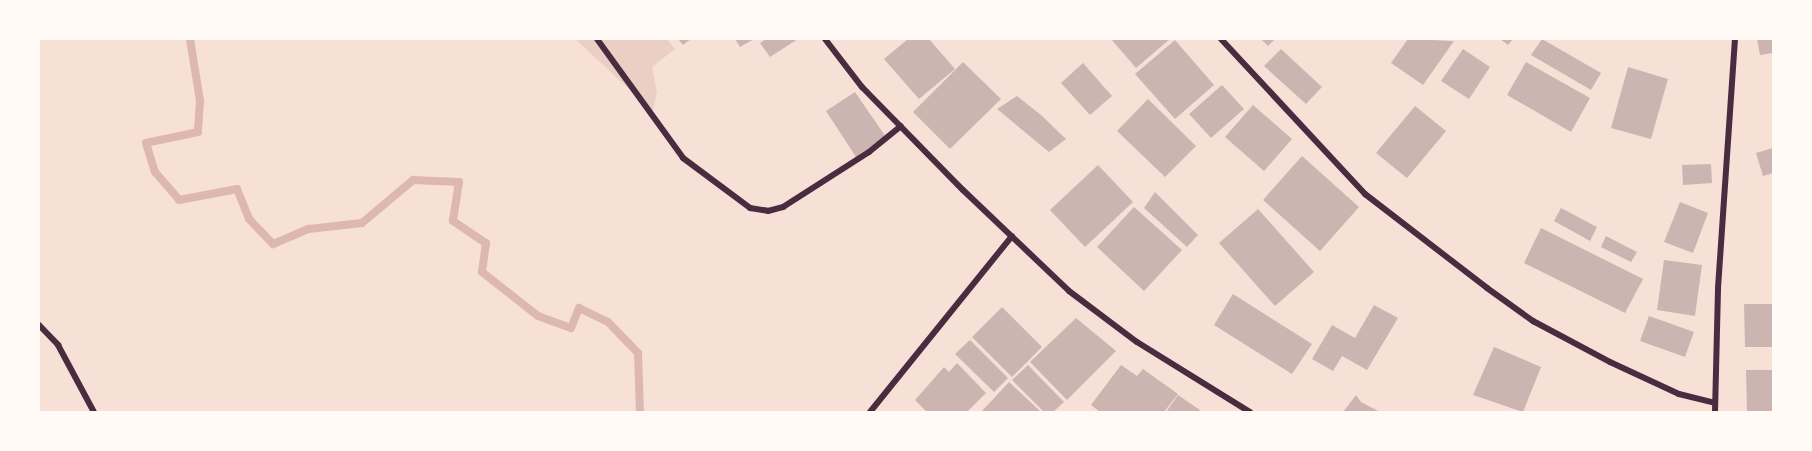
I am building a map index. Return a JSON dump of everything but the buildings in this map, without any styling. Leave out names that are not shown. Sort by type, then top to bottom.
[{"type":"street","points":[[597,39],[683,158],[750,208],[768,211],[783,207],[869,152],[901,126]]},
{"type":"street","points":[[825,39],[862,87],[1069,291],[1137,342],[1250,412]]},
{"type":"street","points":[[1221,39],[1365,194],[1487,288],[1533,321],[1611,362],[1679,394],[1714,403]]},
{"type":"street","points":[[1715,412],[1735,39]]},
{"type":"street","points":[[870,412],[1012,236]]},
{"type":"street","points":[[39,325],[58,345],[94,412]]},
{"type":"shaded area","points":[[575,39],[667,39],[675,49],[652,67],[657,92],[653,111]]},
{"type":"waterway","points":[[190,39],[200,101],[198,132],[146,143],[155,172],[179,200],[237,189],[249,219],[273,244],[309,229],[362,223],[413,180],[459,182],[453,221],[486,243],[482,272],[538,316],[571,328],[579,308],[608,322],[638,353],[640,412]]}]
